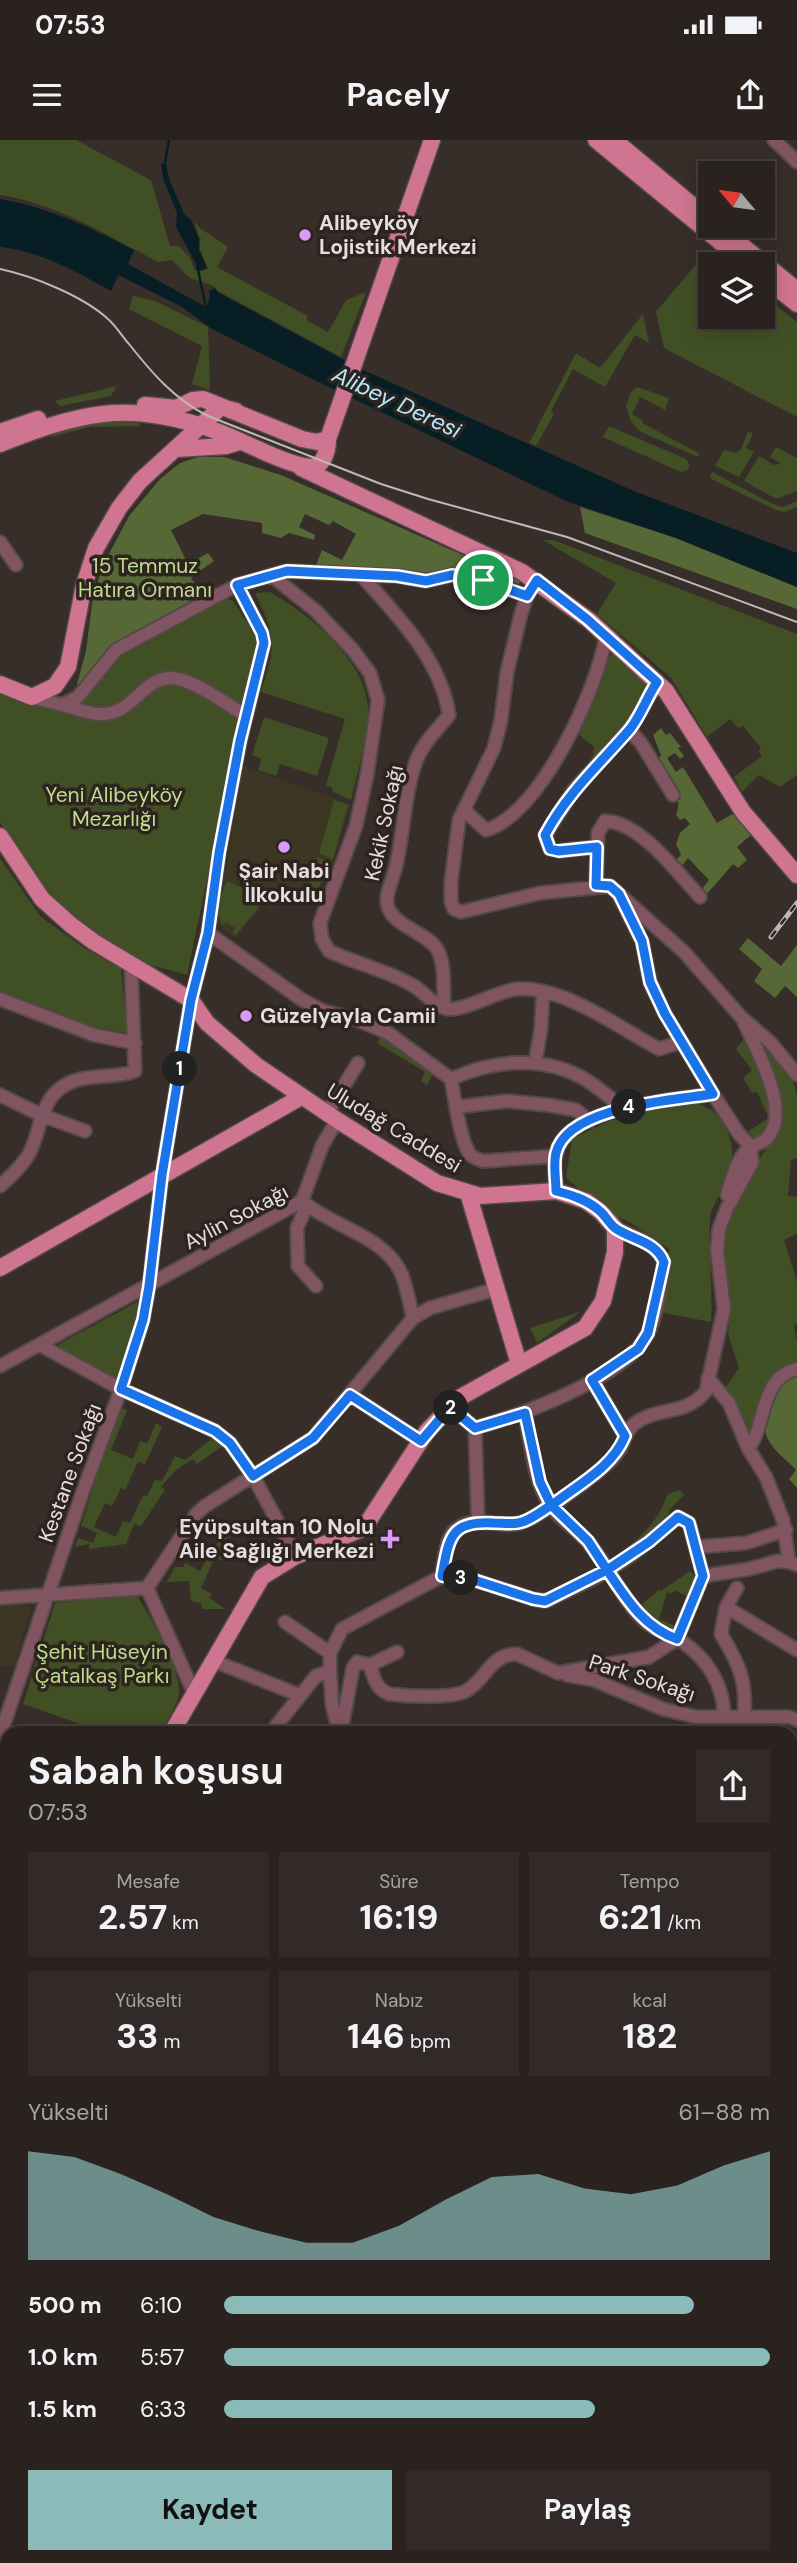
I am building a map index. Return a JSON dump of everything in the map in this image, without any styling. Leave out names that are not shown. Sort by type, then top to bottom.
[{"type":"main road","points":[[405,212],[406,198],[423,140]]},
{"type":"main road","points":[[0,444],[69,421],[106,413],[144,415],[201,426],[292,461],[310,467],[316,466],[323,460],[328,449],[328,439],[432,140]]},
{"type":"main road","points":[[596,140],[732,252]]},
{"type":"main road","points":[[614,140],[698,210]]},
{"type":"main road","points":[[733,238],[797,290]]},
{"type":"main road","points":[[775,287],[797,304]]},
{"type":"main road","points":[[0,432],[48,416],[99,404],[126,402],[176,408],[193,400],[203,399],[310,441],[328,439]]},
{"type":"main road","points":[[0,684],[32,697],[55,686],[68,667],[83,585],[96,548],[119,508],[140,481],[201,426],[208,416],[221,407],[236,411]]},
{"type":"main road","points":[[310,441],[329,473],[340,485]]},
{"type":"main road","points":[[176,449],[226,446],[239,442]]},
{"type":"main road","points":[[292,461],[313,475],[340,485],[537,580],[606,635],[657,682],[678,708],[743,813],[797,875]]},
{"type":"main road","points":[[0,836],[42,899],[94,942],[191,1000],[207,1023],[256,1065],[301,1097]]},
{"type":"main road","name":"Uludağ Caddesi","points":[[0,1268],[301,1097],[437,1184],[468,1194],[519,1363]]},
{"type":"main road","points":[[175,1726],[262,1577],[296,1556],[364,1528],[421,1441],[459,1398],[585,1328],[603,1301],[615,1252],[615,1228],[601,1212],[586,1201],[556,1191],[480,1196],[468,1194]]},
{"type":"street","points":[[774,140],[797,162]]},
{"type":"street","points":[[0,542],[16,565]]},
{"type":"street","points":[[62,705],[78,697],[116,650],[237,585],[287,571],[397,576],[426,581],[452,575],[483,580],[527,596]]},
{"type":"street","points":[[271,575],[316,611],[354,650],[370,673],[378,700],[356,826],[320,923],[322,939],[329,951],[413,985],[444,1008],[459,1007],[496,993],[517,989],[542,991],[573,1002],[659,1049],[681,1042]]},
{"type":"street","name":"Kekik Sokağı","points":[[362,575],[397,615],[425,654],[447,701],[449,715],[417,759],[400,851],[388,895],[388,908],[437,949],[444,1008]]},
{"type":"street","points":[[537,580],[527,596],[507,672],[495,748],[459,820],[451,892],[454,909],[461,912],[540,893],[596,885],[610,886],[684,952],[741,1017],[771,1043],[797,1075]]},
{"type":"street","name":"Kestane Sokağı","points":[[3,1726],[143,1320],[162,1175],[191,1000],[208,933],[219,853],[246,716],[264,643],[262,633],[237,585]]},
{"type":"street","points":[[464,810],[486,830],[500,826],[526,802],[577,722],[603,654],[606,635]]},
{"type":"street","points":[[32,697],[97,715],[111,714],[124,709],[153,684],[167,678],[190,683],[246,716]]},
{"type":"street","points":[[597,847],[559,851],[550,849],[545,835],[573,791],[629,730],[657,682]]},
{"type":"street","points":[[629,730],[641,743],[673,795]]},
{"type":"street","points":[[596,885],[598,833],[605,821],[616,821],[659,852],[700,897]]},
{"type":"street","points":[[619,894],[642,941],[650,982],[681,1042],[739,1134],[751,1147]]},
{"type":"street","points":[[208,933],[301,999],[323,1011],[355,1019],[388,1033],[451,1079],[469,1154],[475,1159],[484,1161],[556,1156]]},
{"type":"street","points":[[0,1186],[16,1172],[30,1152],[41,1115],[61,1087],[77,1080],[125,1075],[135,1071],[131,965]]},
{"type":"street","points":[[535,1063],[541,1029],[542,991]]},
{"type":"street","points":[[0,999],[51,1021],[93,1035],[135,1043]]},
{"type":"street","points":[[442,1576],[453,1531],[467,1523],[523,1522],[551,1505],[607,1463],[619,1451],[631,1426],[643,1418],[680,1409],[698,1401],[706,1391],[724,1309],[717,1250],[721,1209],[742,1155],[768,1139],[776,1119],[776,1107],[767,1075],[741,1017]]},
{"type":"street","points":[[316,1286],[298,1266],[297,1228],[332,1116],[358,1063]]},
{"type":"street","points":[[451,1079],[469,1071],[502,1063],[535,1063],[557,1067],[577,1075],[623,1108]]},
{"type":"street","points":[[0,1094],[41,1115],[85,1131]]},
{"type":"street","points":[[556,1191],[556,1152],[569,1134],[589,1121],[623,1108],[713,1094]]},
{"type":"street","points":[[457,1107],[507,1101],[548,1105],[576,1110],[589,1121]]},
{"type":"street","name":"Aylin Sokağı","points":[[0,1366],[304,1203],[317,1213],[385,1250],[401,1274],[414,1318]]},
{"type":"street","points":[[475,1428],[525,1413],[592,1380],[638,1349],[648,1333],[664,1262],[661,1253],[615,1228]]},
{"type":"street","points":[[147,1587],[197,1513],[313,1438],[414,1318],[430,1308],[496,1289]]},
{"type":"street","points":[[40,1345],[121,1389],[215,1431],[230,1443],[253,1476],[296,1556]]},
{"type":"street","points":[[748,1448],[758,1434],[761,1412],[779,1378],[797,1369]]},
{"type":"street","points":[[703,1576],[778,1562],[793,1563],[786,1530],[766,1477],[748,1448],[729,1403],[708,1378]]},
{"type":"street","points":[[592,1380],[625,1436]]},
{"type":"street","points":[[350,1395],[421,1441]]},
{"type":"street","points":[[450,1407],[475,1428],[478,1522]]},
{"type":"street","points":[[525,1413],[540,1482],[551,1505],[588,1541],[646,1622],[694,1652],[718,1682],[724,1701],[724,1716]]},
{"type":"street","points":[[338,1726],[332,1704],[330,1653],[342,1629],[442,1576],[474,1580],[545,1601],[607,1570],[649,1542],[678,1517],[689,1523],[703,1576],[677,1639],[649,1657],[558,1673]]},
{"type":"street","points":[[696,1547],[746,1543],[786,1530]]},
{"type":"street","points":[[0,1598],[147,1587]]},
{"type":"street","points":[[147,1587],[194,1693]]},
{"type":"street","points":[[737,1588],[726,1608],[721,1634],[743,1681],[746,1692],[744,1716]]},
{"type":"street","points":[[726,1608],[797,1650]]},
{"type":"street","points":[[285,1622],[330,1653]]},
{"type":"street","points":[[341,1726],[353,1668],[357,1662],[370,1665],[397,1652]]},
{"type":"street","name":"Park Sokağı","points":[[370,1665],[374,1682],[381,1690],[399,1695],[460,1693],[468,1690],[492,1662],[517,1654],[558,1673],[594,1680],[674,1712],[696,1717],[789,1717],[797,1720]]},
{"type":"street","points":[[214,1661],[299,1695]]},
{"type":"street","points":[[276,1726],[316,1676],[330,1671]]},
{"type":"shaded area","name":"Şair Nabi İlkokulu","points":[[243,766],[350,804],[333,863],[313,899],[292,897],[271,907],[263,904],[235,938],[218,925],[216,917]]},
{"type":"shaded area","points":[[0,1605],[32,1606],[14,1667],[0,1665]]},
{"type":"green space","points":[[0,140],[76,140],[151,180],[170,246],[179,246],[190,258],[195,271],[208,269],[194,221],[228,247],[217,267],[308,316],[306,320],[328,332],[346,300],[366,292],[341,357],[218,291],[214,286],[190,278],[172,260],[158,262],[62,213],[42,205],[0,195]]},
{"type":"green space","points":[[698,262],[698,329],[775,329],[775,305],[797,322],[797,417],[664,348],[656,312]]},
{"type":"green space","points":[[133,296],[155,301],[208,327],[210,390],[192,384],[202,346],[129,309]]},
{"type":"green space","points":[[643,314],[649,343],[635,335],[605,387],[573,369],[551,411],[554,414],[536,446],[529,443],[576,353],[600,368]]},
{"type":"green space","points":[[117,386],[111,396],[60,406],[55,401]]},
{"type":"green space","points":[[637,387],[669,398],[665,410],[640,397],[632,414],[643,421],[642,423],[700,454],[698,457],[639,431],[631,421],[626,406],[631,392]]},
{"type":"green space","points":[[101,419],[139,423],[140,426],[89,427],[51,437],[50,433]]},
{"type":"green space","points":[[609,426],[686,459],[690,465],[687,470],[681,472],[603,437]]},
{"type":"green space","points":[[748,431],[753,434],[746,448],[754,452],[739,477],[715,466],[724,450],[736,453],[741,449]]},
{"type":"green space","points":[[776,447],[797,458],[797,491],[776,499],[744,481],[759,456],[771,465],[781,464],[770,457]]},
{"type":"green space","name":"15 Temmuz Hatıra Ormanı","points":[[198,457],[224,457],[281,475],[522,581],[518,584],[491,572],[466,567],[430,573],[316,565],[322,550],[342,560],[356,534],[333,521],[329,525],[305,514],[299,527],[315,535],[314,540],[289,533],[281,538],[262,533],[262,523],[203,514],[171,530],[188,564],[208,553],[214,561],[191,577],[201,597],[124,638],[100,657],[79,688],[77,684],[86,651],[92,604],[102,567],[129,516],[160,479],[180,463]]},
{"type":"green space","points":[[712,472],[773,504],[783,507],[797,501],[797,507],[785,512],[776,510],[711,479]]},
{"type":"green space","points":[[580,507],[676,538],[797,587],[797,609],[585,533]]},
{"type":"green space","points":[[543,540],[553,540],[797,634],[797,775],[780,787],[759,775],[742,792],[734,777],[762,756],[759,751],[761,748],[743,726],[738,728],[730,719],[707,737],[671,678],[597,614],[616,583]]},
{"type":"green space","points":[[270,592],[302,613],[333,641],[358,674],[365,691],[368,709],[367,732],[351,800],[333,792],[332,787],[326,785],[345,719],[261,692],[272,642],[271,632],[255,593]]},
{"type":"green space","name":"Yeni Alibeyköy Mezarlığı","points":[[226,598],[233,601],[258,639],[187,975],[136,961],[46,898],[0,822],[0,693],[62,713],[82,701],[118,654]]},
{"type":"green space","points":[[614,653],[647,685],[639,709],[592,761],[594,747],[578,734],[606,659]]},
{"type":"green space","points":[[264,717],[329,738],[317,776],[280,764],[276,776],[258,770],[262,759],[252,755]]},
{"type":"green space","points":[[661,728],[666,735],[670,733],[681,747],[678,748],[684,756],[680,759],[675,753],[667,758],[676,772],[683,767],[717,823],[734,813],[751,835],[737,847],[747,860],[738,868],[733,864],[706,895],[701,890],[709,880],[688,858],[681,867],[675,861],[681,855],[676,844],[680,833],[690,824],[685,818],[680,820],[676,815],[676,793],[658,760],[661,755],[653,735]]},
{"type":"green space","points":[[334,800],[348,805],[333,859],[319,853]]},
{"type":"green space","points":[[317,857],[331,863],[313,898],[301,897],[303,890],[307,890]]},
{"type":"green space","points":[[0,858],[40,916],[84,948],[121,969],[127,1033],[73,1023],[0,994]]},
{"type":"green space","points":[[227,881],[266,898],[235,936],[235,928],[226,922],[222,925],[219,914]]},
{"type":"green space","points":[[748,938],[781,966],[797,945],[797,997],[785,986],[775,998],[754,981],[762,969],[739,949]]},
{"type":"green space","points":[[381,1037],[433,1074],[427,1085],[421,1081],[425,1072],[377,1043]]},
{"type":"green space","points":[[755,1038],[782,1063],[792,1079],[797,1096],[797,1158],[791,1160],[788,1196],[797,1197],[797,1234],[784,1240],[797,1281],[797,1323],[794,1325],[797,1363],[764,1397],[753,1426],[746,1433],[723,1391],[739,1368],[728,1334],[731,1308],[723,1264],[723,1242],[726,1222],[743,1185],[780,1127],[781,1116],[775,1081]]},
{"type":"green space","points":[[743,1040],[771,1097],[771,1118],[768,1126],[762,1136],[754,1140],[749,1131],[769,1118],[757,1092],[752,1093],[743,1078],[752,1070],[736,1049]]},
{"type":"green space","points":[[677,1101],[709,1108],[723,1123],[731,1143],[730,1170],[710,1216],[711,1322],[659,1312],[669,1249],[631,1223],[607,1212],[566,1178],[572,1139],[607,1122]]},
{"type":"green space","points":[[139,1303],[133,1335],[117,1379],[59,1350],[59,1344]]},
{"type":"green space","points":[[580,1312],[537,1343],[530,1328]]},
{"type":"green space","points":[[797,1375],[797,1488],[789,1479],[796,1470],[772,1445],[765,1423],[775,1393],[789,1378]]},
{"type":"green space","points":[[122,1408],[127,1410],[111,1450],[133,1459],[140,1441],[147,1444],[156,1423],[162,1427],[145,1464],[138,1462],[125,1490],[121,1488],[112,1506],[105,1503],[94,1527],[116,1537],[123,1521],[130,1523],[143,1495],[147,1496],[155,1480],[162,1481],[175,1456],[185,1460],[214,1437],[224,1445],[197,1464],[193,1459],[176,1470],[161,1487],[165,1490],[141,1526],[134,1524],[126,1544],[89,1549],[89,1544],[75,1547],[78,1538],[93,1543],[97,1533],[81,1526],[104,1452]]},
{"type":"green space","points":[[680,1490],[684,1495],[670,1509],[664,1523],[630,1553],[626,1548],[651,1524],[668,1494]]},
{"type":"green space","points":[[271,1520],[274,1529],[261,1536],[256,1532],[236,1533],[226,1539],[227,1557],[223,1561],[215,1557],[201,1588],[212,1594],[209,1597],[225,1609],[202,1609],[201,1603],[191,1601],[189,1581],[167,1582],[175,1567],[183,1567],[186,1563],[200,1571],[225,1530],[235,1521],[240,1529],[259,1526]]},
{"type":"green space","points":[[690,1571],[696,1578],[688,1597],[675,1590],[672,1593],[667,1592],[659,1619],[678,1627],[674,1636],[649,1617],[640,1606],[659,1590]]},
{"type":"green space","name":"Şehit Hüseyin Çatalkaş Parkı","points":[[136,1594],[165,1645],[177,1675],[178,1699],[164,1726],[83,1726],[23,1704],[55,1603]]},
{"type":"water","points":[[161,164],[166,164],[169,179],[184,214],[191,220],[199,239],[199,250],[207,268],[200,271],[176,227],[177,213],[163,179]]},
{"type":"water","name":"Alibey Deresi","points":[[0,199],[52,213],[134,250],[128,264],[206,307],[209,291],[215,288],[217,292],[363,370],[634,491],[797,553],[797,587],[676,538],[566,501],[212,329],[182,307],[118,275],[111,291],[44,258],[0,247]]},
{"type":"waterway","points":[[164,168],[169,140]]},
{"type":"waterway","points":[[196,260],[206,308]]},
{"type":"tram line","points":[[0,269],[57,288],[98,311],[114,325],[164,384],[185,402],[208,416],[381,484],[567,537],[797,622]]},
{"type":"railway","points":[[771,937],[797,903]]},
{"type":"place","name":"Alibeyköy Lojistik Merkezi","points":[[305,235]]},
{"type":"place","name":"Şair Nabi İlkokulu","points":[[284,847]]},
{"type":"place","name":"Güzelyayla Camii","points":[[246,1016]]},
{"type":"place","name":"Eyüpsultan 10 Nolu Aile Sağlığı Merkezi","points":[[390,1539]]},
{"type":"route","points":[[483,580],[452,575],[426,581],[397,576],[287,571],[237,585],[262,633],[264,643],[240,741],[219,853],[208,933],[191,1000],[162,1175],[143,1320],[121,1389],[215,1431],[230,1443],[253,1476],[313,1438],[350,1395],[421,1441],[450,1407],[475,1428],[525,1413],[540,1482],[551,1505],[588,1541],[607,1570],[649,1542],[673,1519],[684,1518],[689,1523],[703,1576],[677,1639],[646,1622],[607,1570],[545,1601],[474,1580],[442,1576],[453,1531],[467,1523],[523,1522],[551,1505],[556,1502],[607,1463],[619,1451],[625,1436],[592,1380],[638,1349],[648,1333],[664,1262],[661,1253],[615,1228],[601,1212],[586,1201],[556,1191],[556,1152],[569,1134],[589,1121],[623,1108],[713,1094],[665,1014],[650,982],[642,941],[619,894],[610,886],[596,885],[597,847],[559,851],[550,849],[545,840],[545,835],[561,807],[629,730],[657,682],[587,619],[537,580],[527,596],[483,580]]}]
